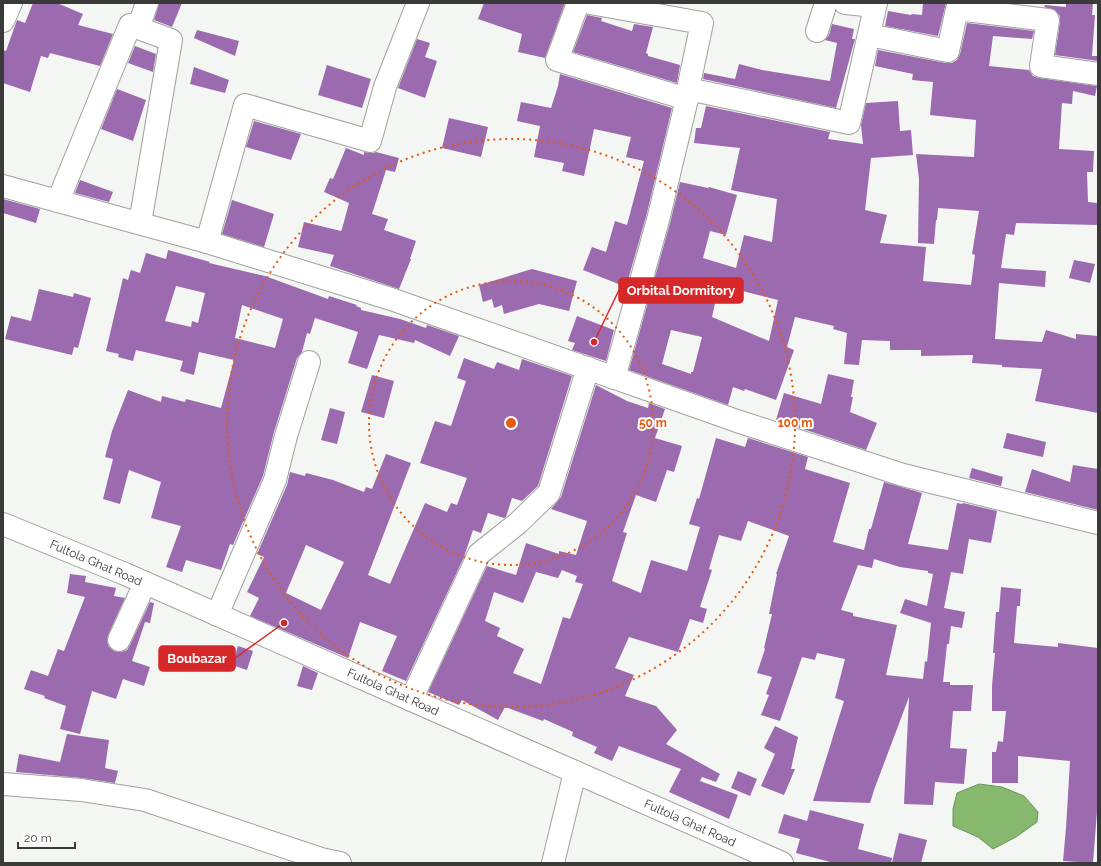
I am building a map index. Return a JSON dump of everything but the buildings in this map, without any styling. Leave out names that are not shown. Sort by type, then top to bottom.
[{"type":"street","points":[[3,21],[11,3]]},
{"type":"street","points":[[138,28],[147,3]]},
{"type":"street","points":[[208,242],[245,105],[370,141],[385,87],[418,3]]},
{"type":"street","points":[[578,3],[557,60],[687,94],[849,123],[870,35],[875,5],[845,3]]},
{"type":"street","points":[[590,3],[702,23],[658,220],[614,378]]},
{"type":"street","points":[[817,31],[826,3]]},
{"type":"street","points":[[870,35],[948,51],[957,10],[1048,20],[1041,66],[1098,74]]},
{"type":"street","points":[[58,201],[130,25],[171,40],[140,224]]},
{"type":"street","points":[[3,186],[208,242],[391,299],[737,422],[903,475],[1098,523]]},
{"type":"street","points":[[218,615],[275,480],[286,436],[309,362]]},
{"type":"street","points":[[411,700],[479,554],[518,523],[549,493],[588,368]]},
{"type":"street","name":"Fultola Ghat Road","points":[[3,524],[145,583],[782,863]]},
{"type":"street","points":[[119,640],[145,583]]},
{"type":"street","points":[[552,863],[575,772]]},
{"type":"street","points":[[3,784],[82,790],[145,800],[321,859],[340,863]]},
{"type":"shaded area","points":[[979,784],[1002,787],[1024,796],[1038,812],[1037,822],[1016,837],[993,849],[978,837],[953,826],[953,809],[957,793]]},
{"type":"place","name":"Orbital Dormitory","points":[[594,342]]},
{"type":"place","name":"Boubazar","points":[[284,623]]}]
